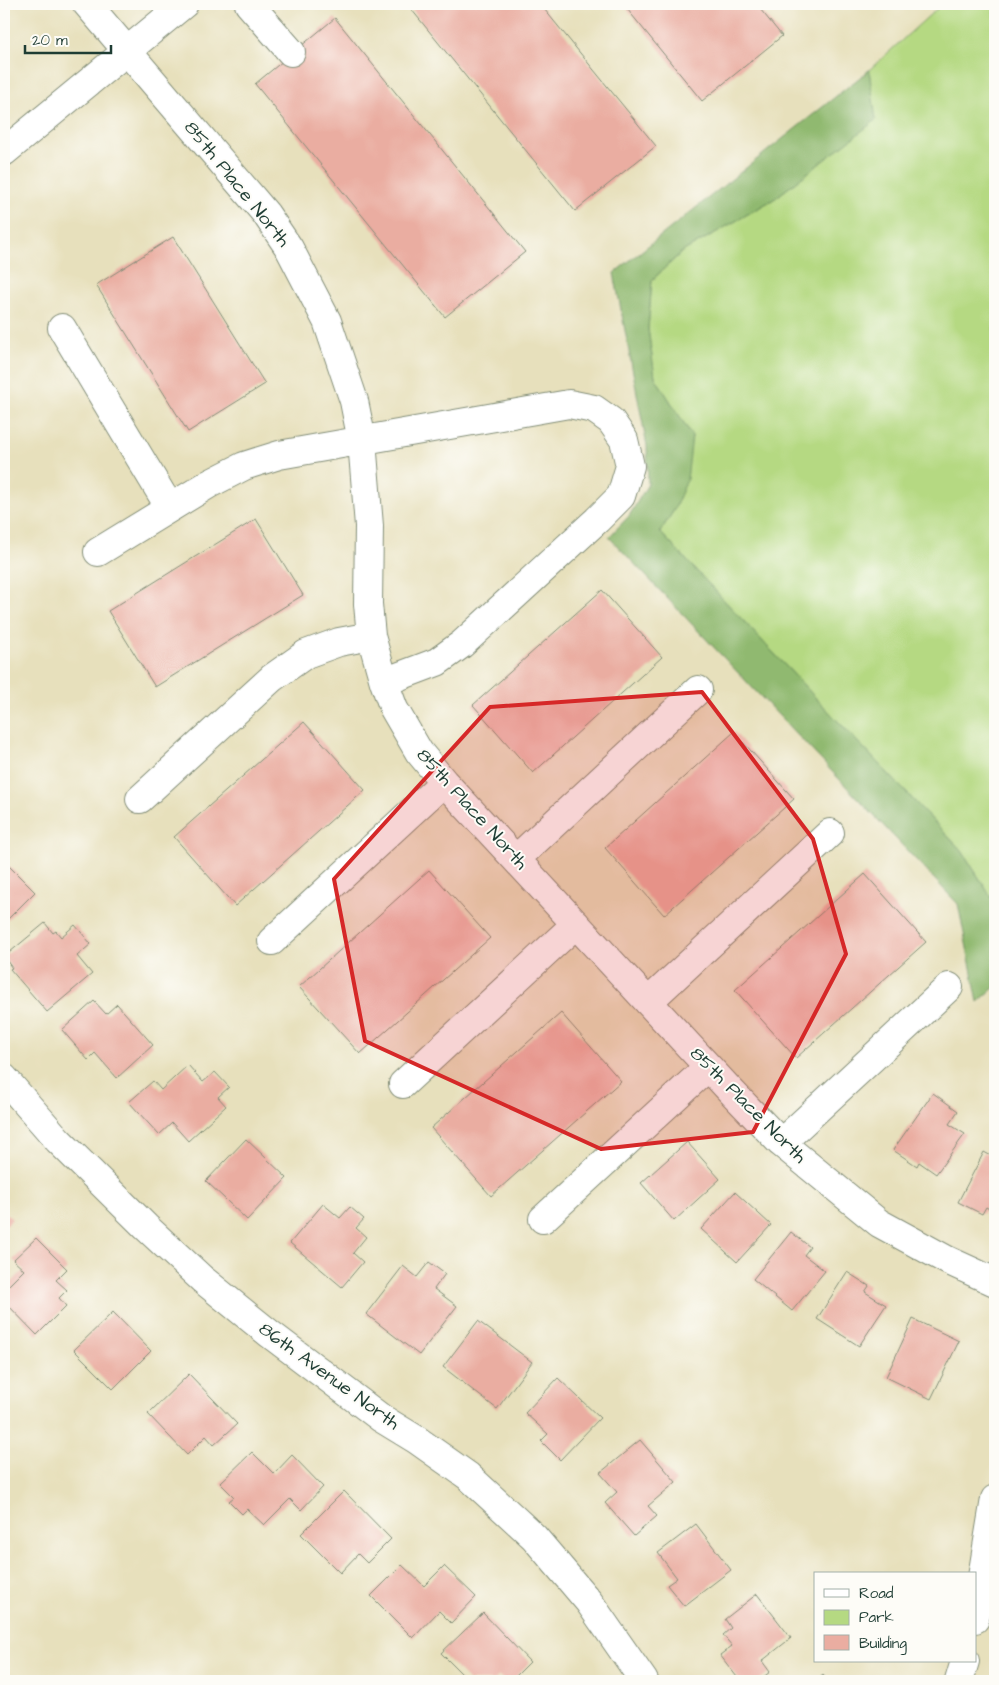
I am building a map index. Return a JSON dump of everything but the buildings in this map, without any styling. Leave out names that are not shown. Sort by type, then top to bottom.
[{"type":"street","name":"85th Place North","points":[[87,4],[266,214],[289,248],[327,321],[354,401],[362,441],[369,526],[368,604],[371,636],[394,709],[418,752],[708,1067],[781,1142],[879,1223],[947,1260],[995,1282]]},
{"type":"street","points":[[4,152],[184,4]]},
{"type":"street","points":[[249,4],[291,52]]},
{"type":"street","points":[[62,328],[170,508]]},
{"type":"street","points":[[98,552],[210,484],[244,466],[279,455],[570,404],[594,409],[612,421],[624,440],[630,466],[621,496],[598,520],[462,644],[437,662],[384,682]]},
{"type":"street","points":[[140,799],[272,678],[306,654],[339,642],[371,636]]},
{"type":"street","points":[[516,859],[698,690]]},
{"type":"street","points":[[272,941],[444,782]]},
{"type":"street","points":[[648,1002],[830,833]]},
{"type":"street","points":[[403,1084],[576,924]]},
{"type":"street","points":[[781,1142],[949,988]]},
{"type":"street","points":[[543,1219],[708,1067]]},
{"type":"street","name":"86th Avenue North","points":[[4,1078],[58,1140],[202,1279],[270,1334],[381,1418],[417,1440],[468,1476],[526,1530],[589,1602],[644,1681]]},
{"type":"street","points":[[976,1613],[995,1499]]},
{"type":"street","points":[[959,1681],[965,1662]]},
{"type":"highlighted area","points":[[702,692],[813,839],[846,954],[753,1132],[601,1149],[365,1041],[334,879],[490,707]]},
{"type":"green space","points":[[942,4],[995,4],[995,912],[993,900],[962,851],[660,532],[674,510],[692,436],[655,377],[648,329],[652,280],[682,252],[774,199],[875,120],[869,70]]},
{"type":"green space","points":[[869,70],[876,120],[774,199],[682,252],[652,280],[648,329],[655,377],[692,436],[687,480],[674,510],[660,532],[962,851],[993,900],[995,912],[995,987],[978,1002],[958,904],[609,537],[629,516],[648,484],[647,446],[614,273]]}]
